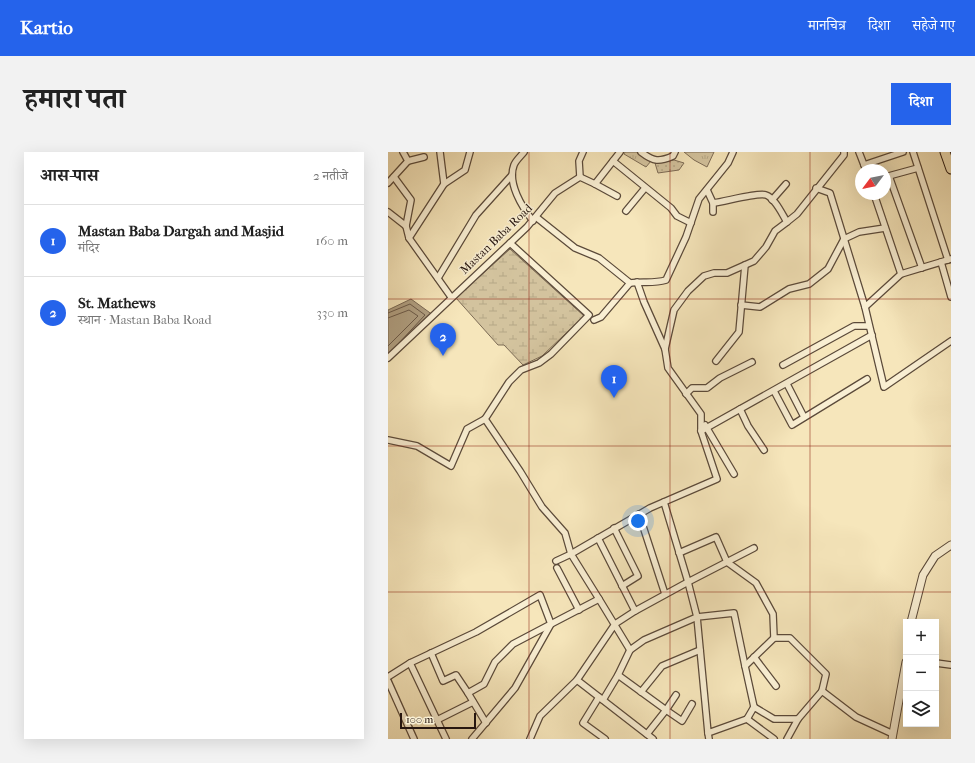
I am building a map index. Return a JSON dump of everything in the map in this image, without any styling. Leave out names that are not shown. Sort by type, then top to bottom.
[{"type":"highway","points":[[945,152],[951,170]]},
{"type":"street","points":[[403,152],[408,161]]},
{"type":"street","points":[[440,152],[444,184]]},
{"type":"street","points":[[409,238],[444,184],[465,170],[470,152]]},
{"type":"street","points":[[524,152],[514,164],[512,175],[517,196],[534,219],[575,248],[599,258],[630,283]]},
{"type":"street","points":[[583,152],[579,161],[580,177],[617,196]]},
{"type":"street","points":[[595,184],[620,152]]},
{"type":"street","points":[[641,152],[649,158],[661,161],[674,156],[675,152]]},
{"type":"street","points":[[594,320],[601,317],[630,283],[642,281],[655,284],[666,280],[691,222],[699,199],[728,163],[733,152]]},
{"type":"street","points":[[665,349],[674,310],[688,291],[704,276],[714,273],[727,272],[754,261],[766,247],[776,231],[797,214],[816,188],[830,175],[844,155],[844,152]]},
{"type":"street","points":[[860,152],[864,164]]},
{"type":"street","points":[[870,164],[887,154],[902,152]]},
{"type":"street","points":[[865,308],[901,274],[950,260],[913,152]]},
{"type":"street","points":[[388,183],[408,161],[424,157]]},
{"type":"street","points":[[613,161],[671,208],[677,216],[691,222]]},
{"type":"street","points":[[891,176],[918,168]]},
{"type":"street","points":[[438,278],[476,215],[512,175]]},
{"type":"street","points":[[394,177],[411,200],[406,226],[409,238],[451,297]]},
{"type":"street","name":"Mastan Baba Road","points":[[388,358],[510,243],[534,219],[555,193],[580,177]]},
{"type":"street","points":[[772,200],[786,184]]},
{"type":"street","points":[[891,187],[922,268]]},
{"type":"street","points":[[626,211],[645,188]]},
{"type":"street","points":[[816,188],[830,193],[865,308],[884,387],[951,341]]},
{"type":"street","points":[[707,190],[714,203],[713,212]]},
{"type":"street","points":[[714,203],[758,194],[766,195],[772,200],[787,222]]},
{"type":"street","points":[[876,200],[901,274]]},
{"type":"street","points":[[388,212],[406,226]]},
{"type":"street","points":[[741,305],[760,307],[788,289],[808,284],[828,268],[844,238],[859,232],[886,228]]},
{"type":"street","points":[[388,440],[417,446],[451,466],[467,429],[484,419],[509,382],[521,370],[539,363],[551,354],[589,316],[510,243]]},
{"type":"street","points":[[941,262],[951,297]]},
{"type":"street","points":[[716,361],[739,332],[745,265]]},
{"type":"street","points":[[556,560],[571,554],[639,514],[717,479],[701,431],[701,414],[668,368],[665,349],[644,302],[638,282]]},
{"type":"street","points":[[783,365],[854,326],[869,326]]},
{"type":"street","points":[[701,431],[872,335]]},
{"type":"street","points":[[686,394],[692,388],[707,388],[720,378],[752,362]]},
{"type":"street","points":[[774,391],[792,425],[867,380]]},
{"type":"street","points":[[787,384],[804,418]]},
{"type":"street","points":[[740,409],[748,426],[764,450]]},
{"type":"street","points":[[484,419],[520,471],[542,507],[565,533],[571,554],[630,650]]},
{"type":"street","points":[[701,421],[707,428],[734,474]]},
{"type":"street","points":[[605,739],[583,722],[618,675],[630,650],[644,640],[697,617],[734,613],[754,707],[747,718],[708,736],[697,617],[664,502]]},
{"type":"street","points":[[639,514],[665,594]]},
{"type":"street","points":[[614,528],[638,576],[622,586]]},
{"type":"street","points":[[679,553],[716,537],[728,562],[756,583],[773,614],[774,638]]},
{"type":"street","points":[[598,538],[635,611]]},
{"type":"street","points":[[912,619],[923,575],[935,556],[951,545]]},
{"type":"street","points":[[530,739],[540,716],[577,680],[615,624],[665,594],[754,548]]},
{"type":"street","points":[[558,568],[578,610]]},
{"type":"street","points":[[388,677],[410,663],[476,632],[540,595],[551,624]]},
{"type":"street","points":[[468,693],[484,684],[495,662],[513,644],[599,599]]},
{"type":"street","points":[[472,739],[515,688],[551,624]]},
{"type":"street","points":[[745,666],[774,638],[790,638],[826,674],[822,691],[798,719],[787,739]]},
{"type":"street","points":[[641,692],[662,666],[700,650]]},
{"type":"street","points":[[431,653],[444,681],[456,674],[486,723]]},
{"type":"street","points":[[754,657],[776,686]]},
{"type":"street","points":[[410,663],[446,739]]},
{"type":"street","points":[[939,663],[951,665]]},
{"type":"street","points":[[618,675],[682,721],[692,704]]},
{"type":"street","points":[[822,691],[856,717],[893,736],[903,679]]},
{"type":"street","points":[[577,680],[653,739]]},
{"type":"street","points":[[388,681],[414,739]]},
{"type":"street","points":[[647,734],[676,695]]},
{"type":"street","points":[[437,720],[473,702]]},
{"type":"street","points":[[754,707],[774,719],[798,719]]},
{"type":"street","points":[[747,718],[774,739]]},
{"type":"green space","points":[[625,152],[639,152],[651,161],[646,167],[624,154]]},
{"type":"green space","points":[[684,152],[714,152],[707,167],[694,160]]},
{"type":"green space","points":[[674,160],[684,163],[679,170],[658,173],[655,163]]},
{"type":"green space","points":[[510,249],[584,316],[542,356],[523,365],[504,345],[498,345],[456,298]]},
{"type":"water","points":[[411,299],[433,315],[388,359],[388,310]]},
{"type":"place","name":"St. Mathews","points":[[443,356]]},
{"type":"place","name":"Mastan Baba Dargah and Masjid","points":[[614,398]]}]
